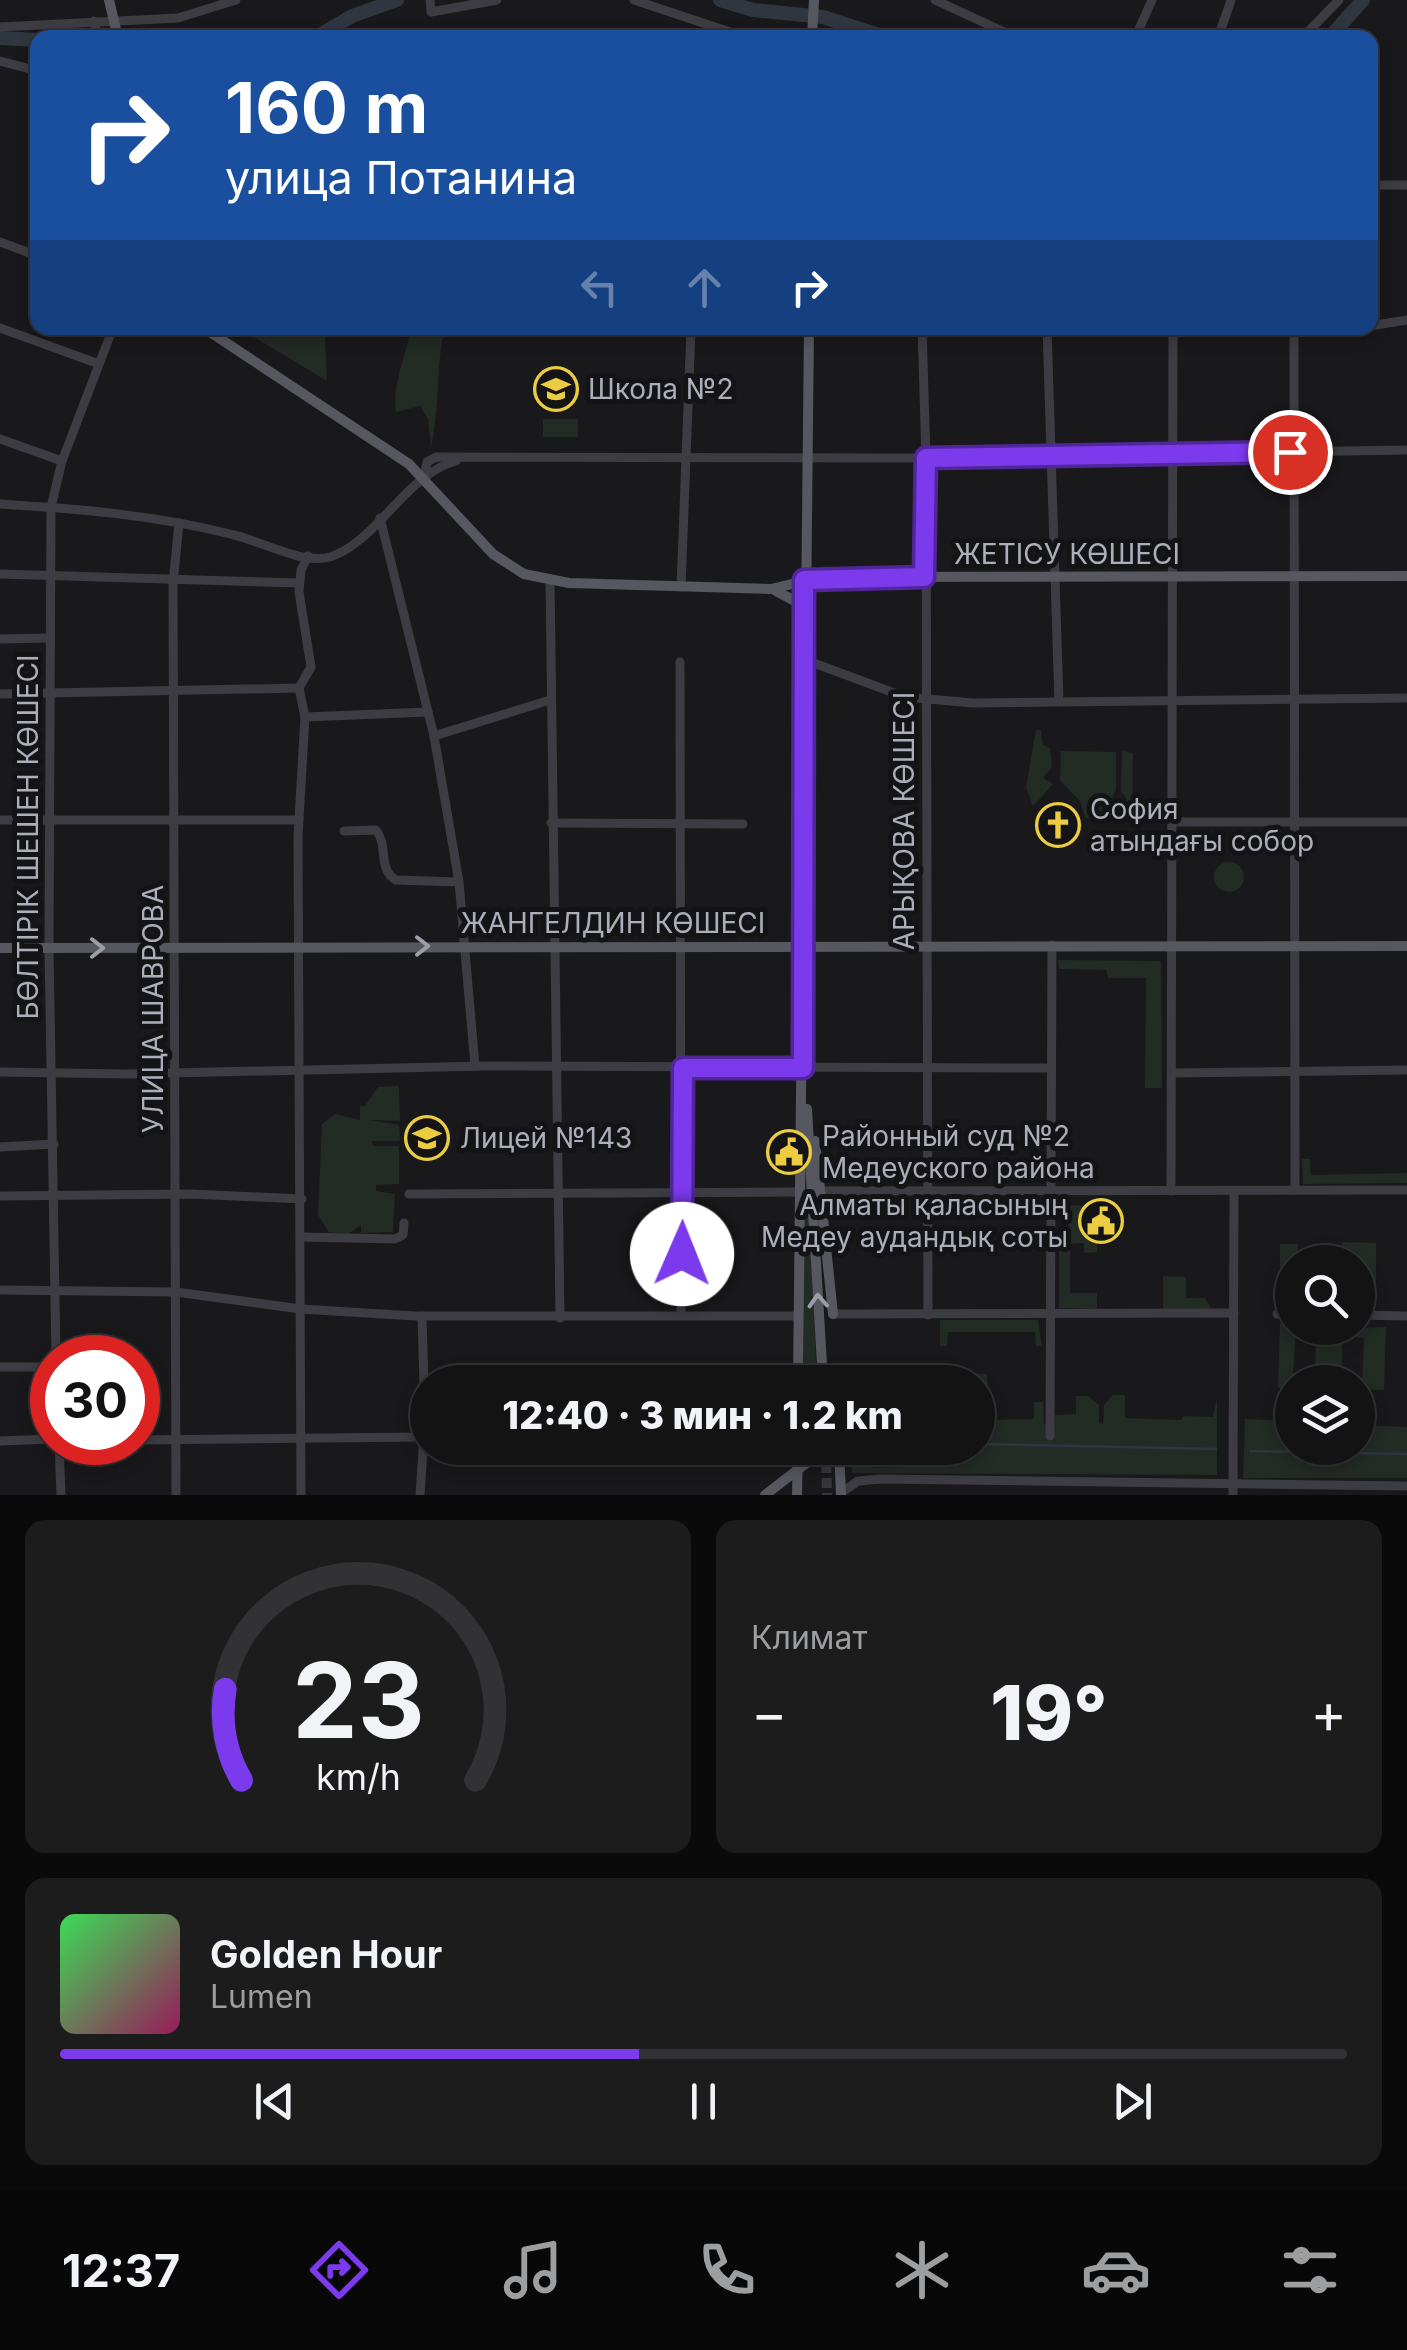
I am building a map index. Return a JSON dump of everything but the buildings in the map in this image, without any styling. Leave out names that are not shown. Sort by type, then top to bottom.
[{"type":"main road","points":[[109,0],[116,30]]},
{"type":"main road","points":[[812,30],[814,0]]},
{"type":"main road","points":[[214,335],[424,477],[494,554],[524,574],[550,581]]},
{"type":"main road","points":[[798,1365],[809,335]]},
{"type":"main road","name":"ЖЕТІСУ КӨШЕСІ","points":[[550,581],[771,590],[804,580],[924,577],[1407,576]]},
{"type":"main road","points":[[771,590],[794,601],[803,616]]},
{"type":"main road","name":"ЖАНГЕЛДИН КӨШЕСІ","points":[[0,948],[1407,946]]},
{"type":"main road","points":[[803,1068],[823,1191],[833,1314]]},
{"type":"main road","points":[[807,1101],[821,1365]]},
{"type":"main road","points":[[797,1465],[797,1495]]},
{"type":"main road","points":[[765,1495],[805,1465]]},
{"type":"main road","points":[[840,1465],[840,1494]]},
{"type":"street","points":[[0,28],[196,15],[236,0]]},
{"type":"street","points":[[430,2],[431,12],[497,0]]},
{"type":"street","points":[[634,0],[724,30]]},
{"type":"street","points":[[935,0],[1000,30]]},
{"type":"street","points":[[1139,30],[1152,0]]},
{"type":"street","points":[[1221,30],[1231,0]]},
{"type":"street","points":[[1310,30],[1339,0]]},
{"type":"street","points":[[94,21],[96,30]]},
{"type":"street","points":[[0,60],[30,69]]},
{"type":"street","points":[[1378,185],[1407,185]]},
{"type":"street","points":[[0,242],[30,253]]},
{"type":"street","points":[[1378,325],[1407,320]]},
{"type":"street","points":[[0,328],[99,364]]},
{"type":"street","name":"БӨЛТІРІК ШЕШЕН КӨШЕСІ","points":[[56,1335],[49,948],[51,507],[62,460],[109,335]]},
{"type":"street","points":[[681,587],[691,335]]},
{"type":"street","name":"АРЫҚОВА КӨШЕСІ","points":[[922,335],[926,458],[928,1315]]},
{"type":"street","points":[[1047,335],[1059,702]]},
{"type":"street","points":[[1171,1191],[1174,335]]},
{"type":"street","points":[[1294,335],[1296,1190]]},
{"type":"street","points":[[0,439],[62,460]]},
{"type":"street","points":[[0,504],[179,523],[328,558],[344,550],[424,477],[459,460],[1407,450]]},
{"type":"street","points":[[380,518],[434,736],[467,946],[475,1066]]},
{"type":"street","name":"УЛИЦА ШАВРОВА","points":[[176,1495],[173,578],[179,523]]},
{"type":"street","points":[[301,1495],[299,820],[305,718],[299,688],[311,667],[299,583],[308,556]]},
{"type":"street","points":[[0,574],[299,583]]},
{"type":"street","points":[[550,581],[560,1318]]},
{"type":"street","points":[[0,639],[50,638]]},
{"type":"street","points":[[803,659],[874,688],[926,698],[1059,702],[1407,698]]},
{"type":"street","points":[[680,662],[681,1315]]},
{"type":"street","points":[[0,694],[299,688]]},
{"type":"street","points":[[434,736],[550,700]]},
{"type":"street","points":[[305,718],[428,712]]},
{"type":"street","points":[[0,820],[299,820]]},
{"type":"street","points":[[1173,822],[1407,822]]},
{"type":"street","points":[[552,823],[743,824]]},
{"type":"street","points":[[344,831],[376,830],[382,837],[385,868],[396,880],[459,882]]},
{"type":"street","points":[[1050,1436],[1052,945]]},
{"type":"street","points":[[0,1072],[475,1066],[1050,1068]]},
{"type":"street","points":[[1173,1073],[1407,1070]]},
{"type":"street","points":[[0,1147],[54,1144]]},
{"type":"street","points":[[823,1191],[1407,1190]]},
{"type":"street","points":[[410,1194],[799,1192]]},
{"type":"street","points":[[1234,1192],[1234,1489]]},
{"type":"street","points":[[0,1196],[177,1194],[302,1199]]},
{"type":"street","points":[[302,1237],[395,1239],[404,1235],[404,1223]]},
{"type":"street","points":[[0,1290],[176,1292],[302,1309],[422,1316],[798,1316]]},
{"type":"street","points":[[833,1314],[1234,1313]]},
{"type":"street","points":[[1375,1315],[1407,1316]]},
{"type":"street","points":[[422,1316],[422,1365]]},
{"type":"street","points":[[0,1367],[30,1367]]},
{"type":"street","points":[[160,1440],[410,1438]]},
{"type":"street","points":[[0,1441],[30,1441]]},
{"type":"street","points":[[58,1465],[61,1495]]},
{"type":"street","points":[[420,1495],[421,1465]]},
{"type":"street","points":[[840,1494],[867,1479],[1234,1489],[1407,1486]]},
{"type":"street","points":[[975,1494],[976,1480]]},
{"type":"shaded area","points":[[251,335],[327,335],[327,381]]},
{"type":"shaded area","points":[[409,335],[443,335],[431,448],[428,419],[420,406],[396,412],[398,380]]},
{"type":"shaded area","points":[[543,419],[578,419],[578,437],[543,437]]},
{"type":"shaded area","points":[[1036,730],[1041,730],[1043,745],[1050,748],[1052,767],[1043,778],[1053,784],[1033,806],[1026,788]]},
{"type":"shaded area","points":[[1061,751],[1116,752],[1116,790],[1110,801],[1117,808],[1106,819],[1085,818],[1080,801],[1060,780]]},
{"type":"shaded area","points":[[1122,751],[1133,753],[1132,820],[1121,818],[1121,807],[1127,799],[1121,791]]},
{"type":"shaded area","points":[[1229,862],[1240,866],[1244,877],[1240,888],[1229,892],[1218,888],[1214,877],[1218,866]]},
{"type":"shaded area","points":[[1058,960],[1161,961],[1162,1088],[1145,1088],[1146,978],[1108,978],[1106,970],[1059,969]]},
{"type":"shaded area","points":[[399,1086],[400,1121],[370,1120],[399,1125],[400,1141],[372,1141],[373,1146],[399,1146],[399,1184],[376,1185],[376,1191],[395,1194],[393,1232],[361,1233],[361,1225],[348,1234],[329,1232],[318,1215],[322,1124],[335,1114],[360,1120],[360,1106],[365,1106],[378,1087]]},
{"type":"shaded area","points":[[804,1138],[805,1138],[816,1365],[804,1365]]},
{"type":"shaded area","points":[[1302,1159],[1310,1159],[1311,1175],[1407,1173],[1407,1183],[1303,1184]]},
{"type":"shaded area","points":[[1069,1205],[1090,1206],[1090,1211],[1080,1212],[1079,1230],[1097,1230],[1097,1252],[1084,1253],[1084,1243],[1070,1244],[1070,1293],[1097,1293],[1097,1309],[1059,1308],[1059,1242],[1067,1239]]},
{"type":"shaded area","points":[[1376,1243],[1376,1285],[1375,1245],[1342,1245]]},
{"type":"shaded area","points":[[1163,1276],[1186,1277],[1186,1298],[1205,1298],[1212,1310],[1163,1309]]},
{"type":"shaded area","points":[[940,1320],[1038,1320],[1042,1346],[1036,1346],[1035,1332],[948,1332],[947,1346],[940,1346]]},
{"type":"shaded area","points":[[1375,1327],[1386,1327],[1384,1390],[1375,1390],[1375,1365],[1363,1365],[1364,1345],[1375,1345]]},
{"type":"shaded area","points":[[1279,1345],[1295,1345],[1294,1365],[1279,1365]]},
{"type":"shaded area","points":[[1316,1345],[1342,1345],[1342,1365],[1315,1365]]},
{"type":"shaded area","points":[[1113,1395],[1125,1395],[1125,1418],[1213,1417],[1217,1399],[1217,1475],[852,1473],[852,1465],[995,1465],[995,1420],[1034,1419],[1034,1402],[1043,1402],[1044,1424],[1055,1425],[1055,1415],[1076,1414],[1076,1396],[1088,1396],[1099,1405],[1099,1423],[1103,1424],[1104,1405]]},
{"type":"shaded area","points":[[1245,1419],[1275,1420],[1275,1465],[1375,1465],[1375,1426],[1407,1427],[1407,1478],[1243,1478]]},
{"type":"waterway","points":[[328,30],[352,16],[397,0]]},
{"type":"waterway","points":[[720,0],[753,10],[823,17],[863,30]]},
{"type":"waterway","points":[[1336,30],[1363,0]]},
{"type":"waterway","points":[[0,38],[30,40]]},
{"type":"waterway","points":[[995,1444],[1216,1449]]},
{"type":"waterway","points":[[1250,1451],[1407,1454]]},
{"type":"tunnel","points":[[826,1465],[827,1495]]},
{"type":"place","name":"Школа №2","points":[[556,389]]},
{"type":"place","name":"София атындағы собор","points":[[1058,825]]},
{"type":"place","name":"Лицей №143","points":[[427,1138]]},
{"type":"place","name":"Районный суд №2 Медеуского района","points":[[789,1152]]},
{"type":"place","name":"Алматы қаласының Медеу аудандық соты","points":[[1101,1221]]},
{"type":"route","points":[[682,1254],[683,1068],[803,1068],[804,580],[924,577],[926,458],[1290,452]]}]
